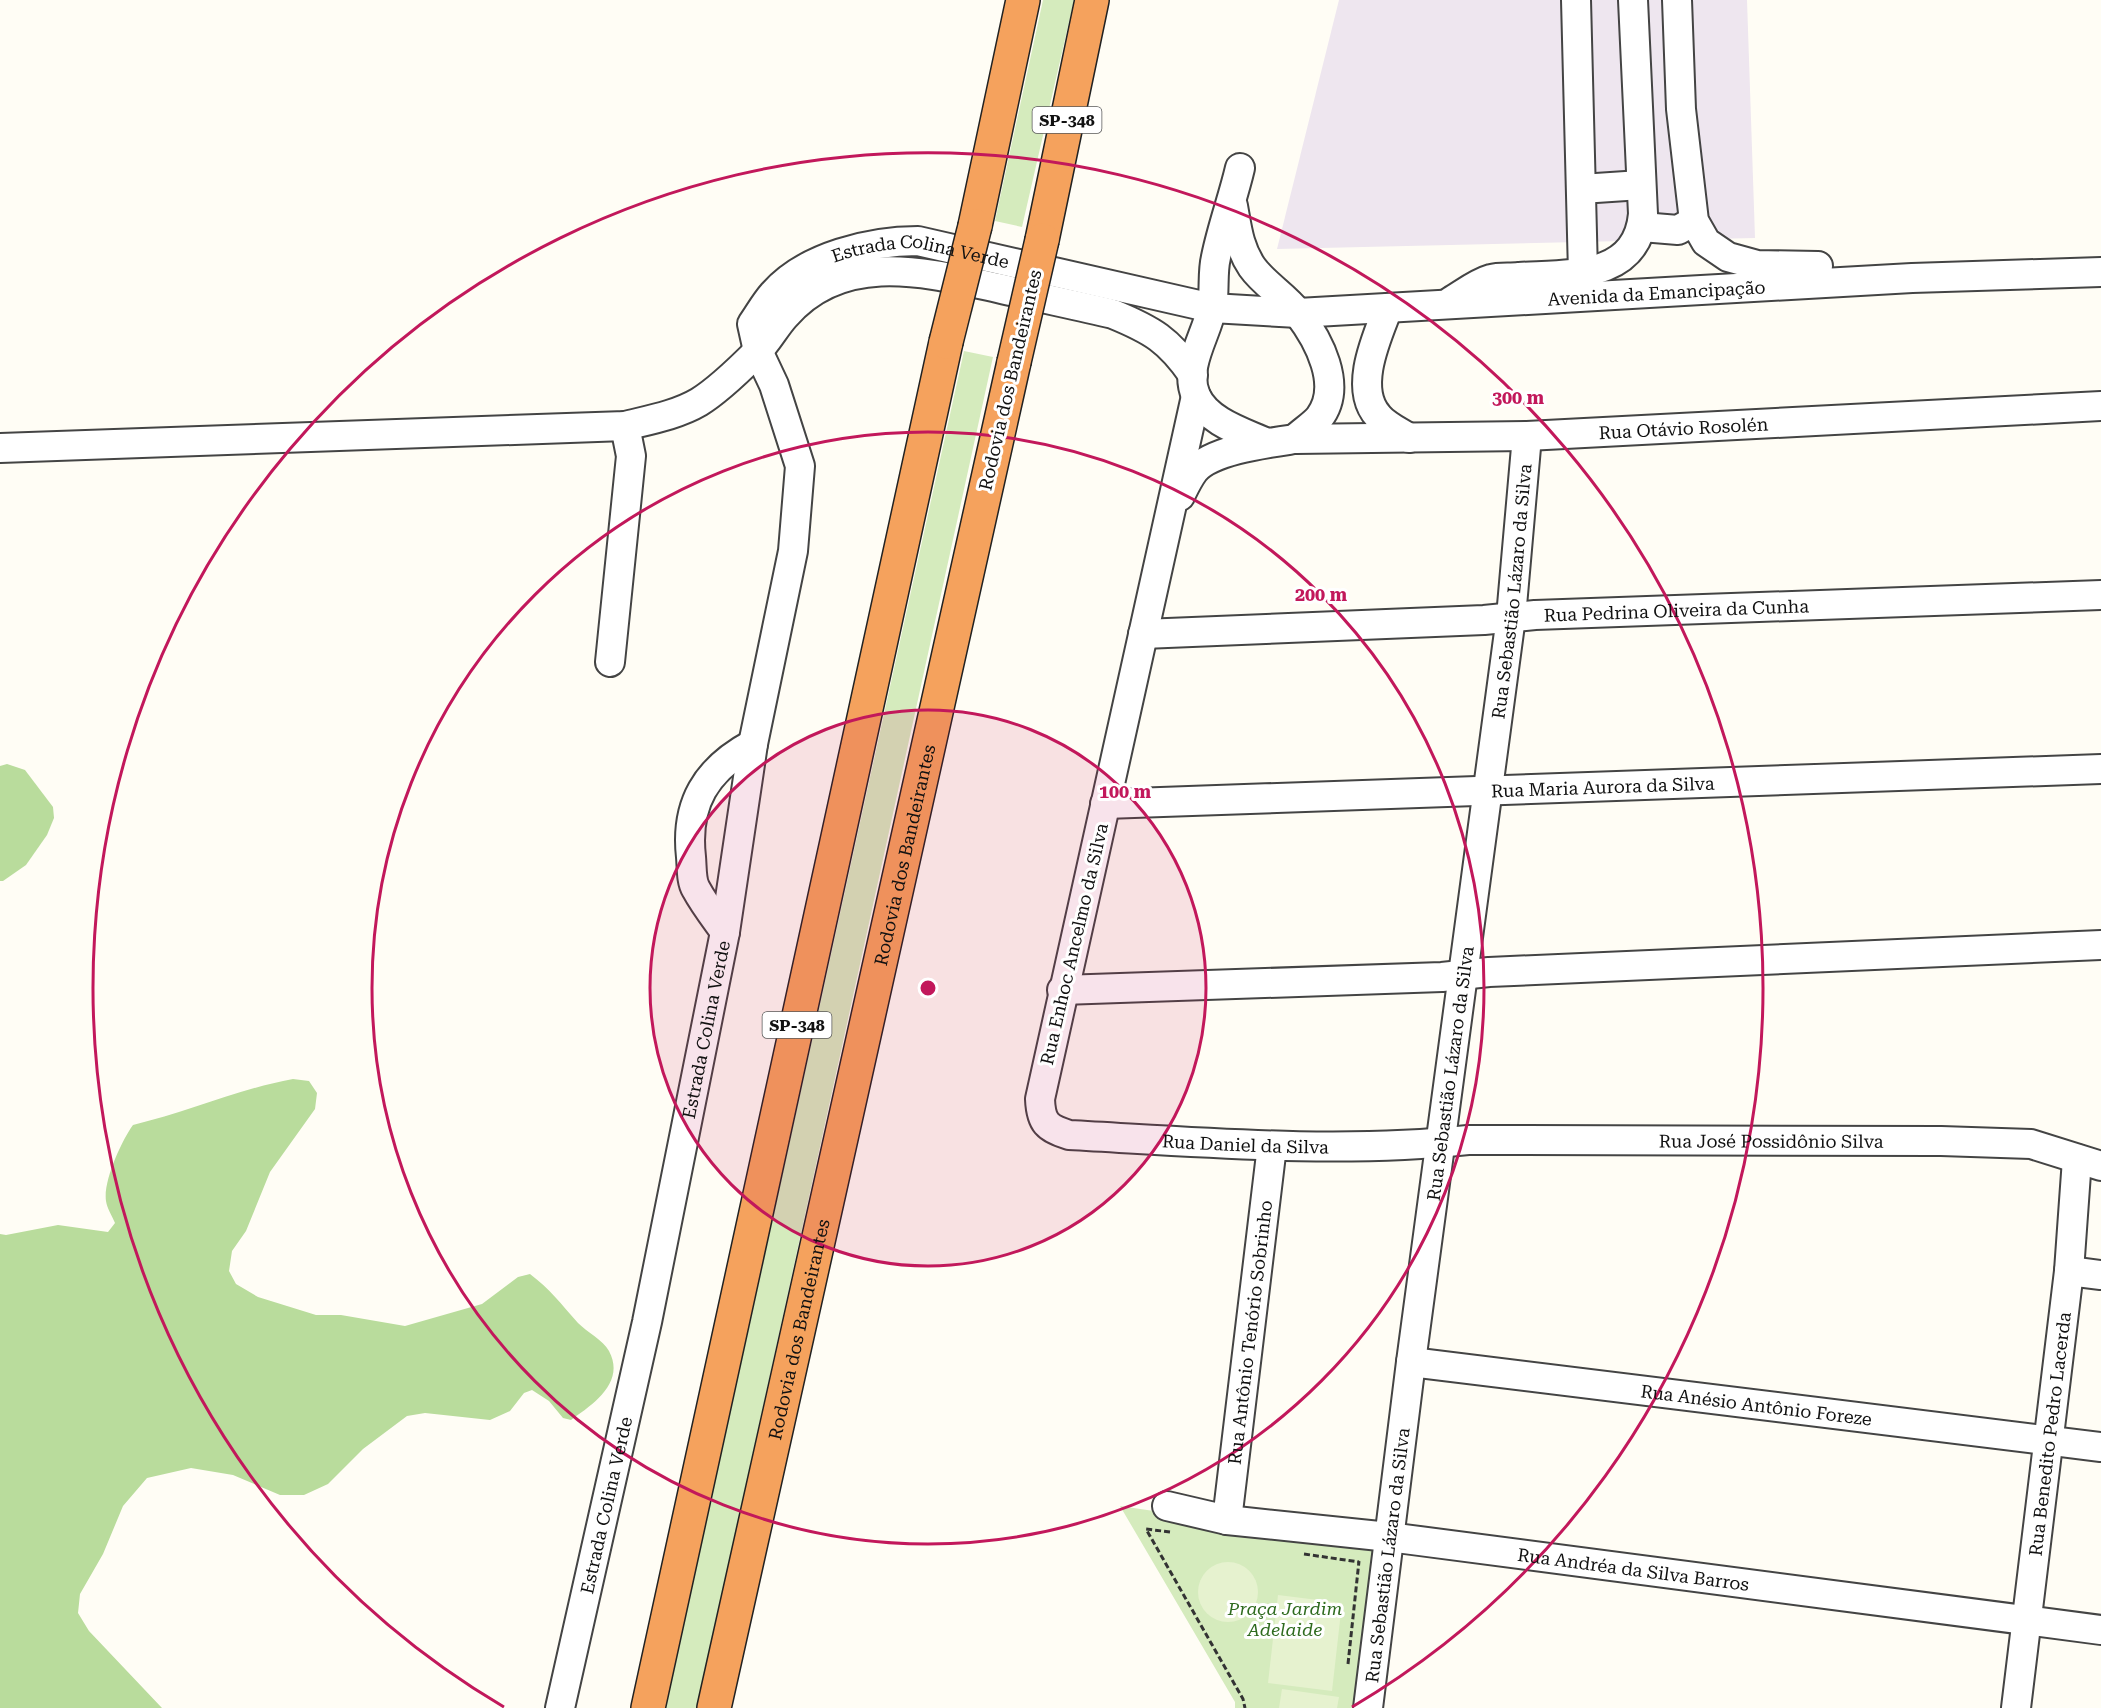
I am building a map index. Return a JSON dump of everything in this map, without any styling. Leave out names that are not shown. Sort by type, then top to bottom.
[{"type":"highway","name":"SP-348","points":[[648,1708],[946,342],[975,226],[1023,0]]},
{"type":"highway","name":"Rodovia dos Bandeirantes","points":[[714,1708],[1042,240],[1092,0]]},
{"type":"street","points":[[1576,0],[1583,273]]},
{"type":"street","points":[[1443,305],[1491,279],[1583,273],[1610,266],[1628,254],[1642,227],[1633,0]]},
{"type":"street","points":[[1677,0],[1681,109],[1694,221],[1706,242],[1728,257],[1757,265],[1862,268],[1912,278]]},
{"type":"street","points":[[1233,201],[1239,241],[1253,268],[1298,313],[1316,342],[1330,381],[1328,399],[1319,417],[1281,441],[1225,424],[1211,414],[1194,386],[1198,347],[1212,308],[1215,259],[1233,201],[1240,168]]},
{"type":"street","points":[[1581,189],[1641,185]]},
{"type":"street","points":[[1642,227],[1678,230],[1694,221]]},
{"type":"street","name":"Estrada Colina Verde","points":[[560,1708],[647,1322],[725,932],[753,744],[793,551],[800,466],[774,385],[758,351],[752,324],[774,293],[790,280],[845,252],[899,241],[918,241],[1212,308]]},
{"type":"street","name":"Estrada Colina Verde","points":[[758,351],[785,315],[822,286],[845,276],[869,272],[920,271],[1113,314],[1137,324],[1175,349],[1194,386]]},
{"type":"street","name":"Avenida da Emancipação","points":[[1212,308],[1298,313],[1912,278],[2101,272]]},
{"type":"street","points":[[1388,308],[1372,350],[1367,390],[1377,416],[1409,438]]},
{"type":"street","points":[[0,447],[625,426],[656,419],[699,402],[758,351]]},
{"type":"street","name":"Rua Enhoc Ancelmo da Silva","points":[[1051,1130],[1040,1115],[1040,1099],[1062,990],[1171,511],[1194,386]]},
{"type":"street","name":"Rua Otávio Rosolén","points":[[1281,441],[1527,436],[2101,406]]},
{"type":"street","points":[[610,662],[631,456],[625,426]]},
{"type":"street","name":"Rua Sebastião Lázaro da Silva","points":[[1368,1708],[1411,1362],[1511,617],[1527,436]]},
{"type":"street","name":"Rua Enhoc Ancelmo da Silva","points":[[1171,511],[1195,470],[1213,457],[1281,441]]},
{"type":"street","name":"Rua Pedrina Oliveira da Cunha","points":[[1143,634],[1511,617],[2101,595]]},
{"type":"street","points":[[725,932],[694,887],[691,853],[692,812],[710,776],[731,756],[753,744]]},
{"type":"street","name":"Rua Maria Aurora da Silva","points":[[1105,804],[2101,769]]},
{"type":"street","points":[[1062,990],[1442,977],[1464,974],[2101,945]]},
{"type":"street","name":"Rua Daniel da Silva","points":[[1051,1130],[1069,1135],[1272,1146],[1440,1143]]},
{"type":"street","name":"Rua José Possidônio Silva","points":[[1440,1143],[1468,1140],[1941,1141],[2031,1144],[2089,1162]]},
{"type":"street","name":"Rua Antônio Tenório Sobrinho","points":[[1227,1520],[1272,1146]]},
{"type":"street","name":"Rua Benedito Pedro Lacerda","points":[[2016,1708],[2069,1271],[2089,1162]]},
{"type":"street","points":[[2069,1271],[2101,1275]]},
{"type":"street","name":"Rua Anésio Antônio Foreze","points":[[1411,1362],[2101,1447]]},
{"type":"street","name":"Rua Andréa da Silva Barros","points":[[1167,1506],[1227,1520],[1389,1537],[2101,1630]]},
{"type":"path","points":[[1181,1534],[1146,1529],[1244,1700],[1245,1708]]},
{"type":"path","points":[[1299,1553],[1359,1562],[1348,1667]]},
{"type":"shaded area","points":[[1339,0],[1747,0],[1755,238],[1277,249]]},
{"type":"green space","points":[[1043,0],[1074,0],[1022,227],[995,221]]},
{"type":"green space","points":[[964,351],[993,357],[697,1708],[665,1708]]},
{"type":"green space","points":[[7,764],[25,770],[53,807],[54,818],[47,835],[26,865],[0,881],[0,766]]},
{"type":"green space","points":[[293,1079],[309,1081],[317,1093],[315,1109],[270,1172],[246,1231],[232,1251],[229,1271],[236,1284],[258,1297],[316,1315],[341,1315],[405,1326],[482,1304],[518,1277],[530,1274],[609,1351],[613,1363],[610,1383],[597,1400],[571,1420],[563,1418],[549,1401],[532,1390],[524,1393],[510,1411],[490,1420],[425,1413],[407,1416],[363,1449],[328,1484],[304,1495],[280,1495],[233,1475],[191,1468],[147,1478],[123,1506],[103,1554],[80,1594],[78,1613],[89,1631],[162,1708],[0,1708],[0,1234],[6,1235],[58,1225],[108,1232],[115,1223],[106,1201],[107,1183],[119,1150],[133,1125]]},
{"type":"green space","name":"Praça Jardim Adelaide","points":[[1120,1506],[1371,1543],[1376,1548],[1361,1708],[1235,1708],[1235,1702]]},
{"type":"green space","points":[[1222,1562],[1234,1562],[1245,1567],[1253,1575],[1258,1592],[1256,1604],[1245,1617],[1234,1622],[1222,1622],[1211,1617],[1203,1609],[1198,1598],[1198,1586],[1203,1575],[1211,1567]]},
{"type":"green space","points":[[1278,1595],[1342,1603],[1332,1691],[1268,1683]]},
{"type":"green space","points":[[1282,1689],[1339,1697],[1337,1708],[1279,1708]]}]
